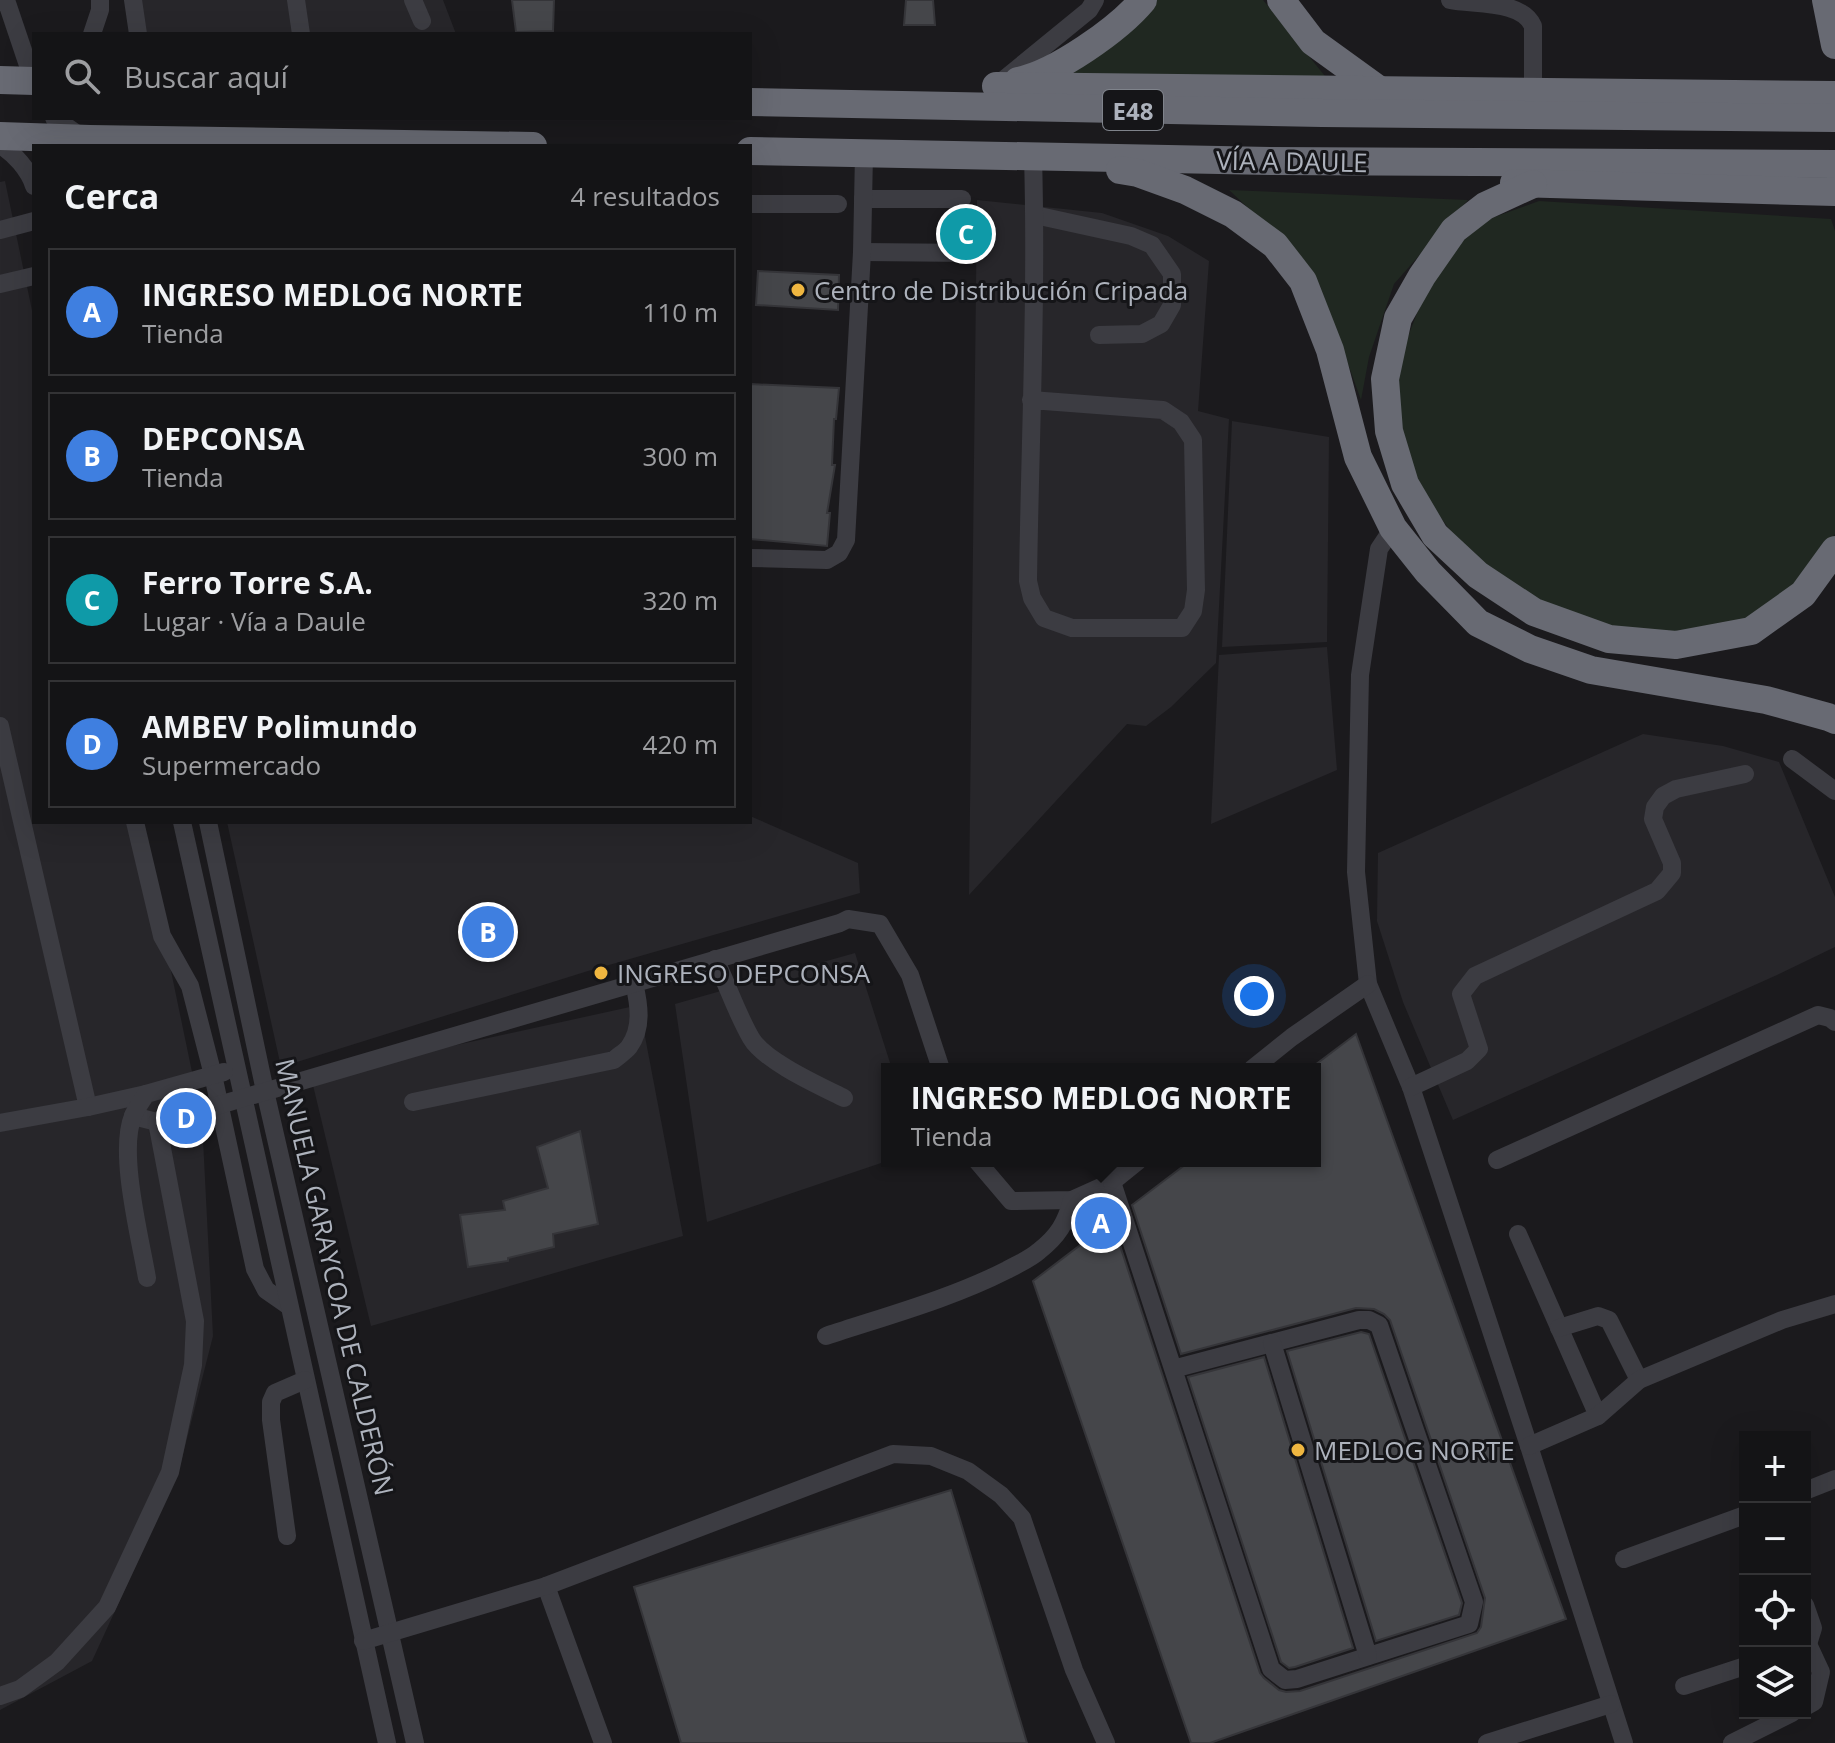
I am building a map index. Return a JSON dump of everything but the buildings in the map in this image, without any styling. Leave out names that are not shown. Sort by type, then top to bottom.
[{"type":"highway","points":[[829,104],[996,86],[1031,79],[1094,43],[1130,15],[1143,0]]},
{"type":"highway","points":[[1281,0],[1313,42],[1378,89]]},
{"type":"highway","points":[[1826,0],[1834,42]]},
{"type":"highway","points":[[0,80],[32,82]]},
{"type":"highway","points":[[996,86],[1835,95]]},
{"type":"highway","points":[[1322,113],[1378,89]]},
{"type":"highway","name":"VÍA A DAULE","points":[[752,102],[1322,113],[1835,118]]},
{"type":"highway","points":[[0,136],[88,143],[256,144]]},
{"type":"highway","name":"VÍA A DAULE","points":[[752,151],[1270,161],[1835,164]]},
{"type":"highway","points":[[1040,157],[1138,173],[1185,190],[1233,214],[1275,245],[1303,281],[1330,350],[1358,457],[1393,528],[1428,572],[1478,623],[1530,649],[1591,670],[1766,700],[1835,720]]},
{"type":"highway","points":[[1270,161],[1440,179],[1835,192]]},
{"type":"highway","points":[[1533,184],[1485,206],[1454,230],[1398,318],[1385,379],[1389,431],[1405,484],[1435,535],[1478,575],[1534,612],[1609,639],[1676,645],[1751,631],[1803,594],[1835,550]]},
{"type":"street","points":[[6,0],[32,76]]},
{"type":"street","points":[[93,32],[100,0]]},
{"type":"street","points":[[133,0],[138,32]]},
{"type":"street","points":[[296,0],[301,32]]},
{"type":"street","points":[[413,0],[422,21]]},
{"type":"street","points":[[996,86],[1089,10],[1095,0]]},
{"type":"street","points":[[1450,0],[1488,3],[1529,17],[1533,26],[1533,91]]},
{"type":"street","points":[[57,120],[88,143]]},
{"type":"street","points":[[0,145],[20,163],[32,180]]},
{"type":"street","points":[[752,558],[827,560],[839,553],[846,540],[862,252],[864,154]]},
{"type":"street","points":[[1031,400],[1163,410],[1181,422],[1193,440],[1196,590],[1193,611],[1182,628],[1072,628],[1044,618],[1032,598],[1028,581],[1031,400],[1035,215],[1040,157]]},
{"type":"street","points":[[863,199],[962,199]]},
{"type":"street","points":[[752,204],[838,204]]},
{"type":"street","points":[[1035,215],[1131,236],[1152,245],[1172,274],[1172,305],[1161,324],[1142,334],[1099,335]]},
{"type":"street","points":[[0,230],[32,222]]},
{"type":"street","points":[[862,252],[974,253]]},
{"type":"street","points":[[0,284],[32,276]]},
{"type":"street","points":[[1393,528],[1379,549],[1360,675],[1356,872],[1368,984],[1411,1087],[1624,1743]]},
{"type":"street","points":[[0,726],[7,789],[88,1107]]},
{"type":"street","points":[[1792,759],[1835,791]]},
{"type":"street","points":[[1411,1087],[1467,1061],[1479,1049],[1461,994],[1475,976],[1657,891],[1667,880],[1672,873],[1672,863],[1653,819],[1655,807],[1663,796],[1676,789],[1745,774]]},
{"type":"street","points":[[135,824],[162,936],[190,986],[220,1105],[255,1269],[266,1290],[289,1306]]},
{"type":"street","name":"MANUELA GARAYCOA DE CALDERÓN","points":[[182,824],[387,1743]]},
{"type":"street","name":"MANUELA GARAYCOA DE CALDERÓN","points":[[208,824],[265,1091],[415,1743]]},
{"type":"street","points":[[133,1116],[157,1122],[220,1105],[848,919],[880,924],[910,975],[939,1063]]},
{"type":"street","points":[[715,959],[752,1041],[804,1079],[844,1098]]},
{"type":"street","points":[[413,1102],[614,1060],[629,1046],[637,1027],[639,1005],[634,983]]},
{"type":"street","points":[[1260,1063],[1368,984]]},
{"type":"street","points":[[1497,1160],[1818,1015],[1835,1022]]},
{"type":"street","points":[[0,1123],[146,1094],[239,1068]]},
{"type":"street","points":[[146,1094],[133,1116],[127,1138],[128,1167],[147,1278]]},
{"type":"street","points":[[0,1696],[20,1689],[57,1662],[107,1607],[170,1472],[193,1365],[195,1321],[157,1122]]},
{"type":"street","points":[[982,1167],[1011,1201],[1072,1200],[1112,1182],[1131,1167]]},
{"type":"street","points":[[1112,1182],[1173,1369],[1271,1669],[1285,1680],[1297,1679],[1469,1624],[1474,1602],[1379,1325],[1369,1320],[1359,1320],[1173,1369]]},
{"type":"street","points":[[826,1336],[952,1294],[1036,1254],[1067,1220],[1072,1200]]},
{"type":"street","points":[[1518,1234],[1598,1416]]},
{"type":"street","points":[[1529,1446],[1598,1416],[1639,1380],[1782,1320],[1835,1304]]},
{"type":"street","points":[[1559,1328],[1598,1316],[1609,1320],[1639,1380]]},
{"type":"street","points":[[1272,1343],[1368,1656]]},
{"type":"street","points":[[287,1536],[271,1402],[275,1393],[305,1380]]},
{"type":"street","points":[[363,1641],[546,1586],[893,1454],[931,1456],[968,1471],[1001,1495],[1022,1518],[1074,1670],[1106,1743]]},
{"type":"street","points":[[1811,1489],[1835,1479]]},
{"type":"street","points":[[1624,1559],[1739,1517]]},
{"type":"street","points":[[546,1586],[603,1743]]},
{"type":"street","points":[[1811,1652],[1821,1672],[1811,1704]]},
{"type":"street","points":[[1684,1686],[1739,1668]]},
{"type":"street","points":[[1487,1743],[1611,1704]]},
{"type":"street","points":[[1732,1743],[1780,1719]]},
{"type":"shaded area","points":[[139,0],[443,0],[455,32],[144,32]]},
{"type":"shaded area","points":[[1156,0],[1263,0],[1329,81],[1043,80]]},
{"type":"shaded area","points":[[5,181],[32,310],[32,824],[140,824],[202,1120],[213,1336],[178,1474],[92,1661],[0,1710],[0,182]]},
{"type":"shaded area","points":[[1229,190],[1468,200],[1394,284],[1369,357],[1361,400],[1320,286],[1277,235]]},
{"type":"shaded area","points":[[977,200],[1102,213],[1168,236],[1209,261],[1198,411],[1229,419],[1216,663],[1171,707],[1146,726],[1127,724],[969,895]]},
{"type":"shaded area","points":[[1539,201],[1831,219],[1835,231],[1835,534],[1808,573],[1757,616],[1700,631],[1625,633],[1540,604],[1498,575],[1456,538],[1426,498],[1406,454],[1396,399],[1404,347],[1424,295],[1445,256],[1489,219]]},
{"type":"shaded area","points":[[1232,421],[1329,437],[1327,642],[1222,647]]},
{"type":"shaded area","points":[[1327,647],[1337,770],[1211,824],[1219,655]]},
{"type":"shaded area","points":[[1643,734],[1723,746],[1779,762],[1835,897],[1835,947],[1453,1120],[1403,1002],[1377,921],[1378,853]]},
{"type":"shaded area","points":[[752,817],[858,863],[860,893],[588,971],[281,1067],[227,824],[752,824]]},
{"type":"shaded area","points":[[855,953],[890,1063],[881,1063],[881,1163],[707,1222],[675,1004]]},
{"type":"shaded area","points":[[639,1005],[683,1236],[371,1326],[311,1077]]},
{"type":"place","name":"Ferro Torre S.A.","points":[[966,234]]},
{"type":"place","name":"Centro de Distribución Cripada","points":[[798,290]]},
{"type":"place","name":"DEPCONSA","points":[[488,932]]},
{"type":"place","name":"INGRESO DEPCONSA","points":[[601,973]]},
{"type":"place","name":"AMBEV Polimundo","points":[[186,1118]]},
{"type":"place","name":"INGRESO MEDLOG NORTE","points":[[1101,1223]]},
{"type":"place","name":"MEDLOG NORTE","points":[[1298,1450]]}]
